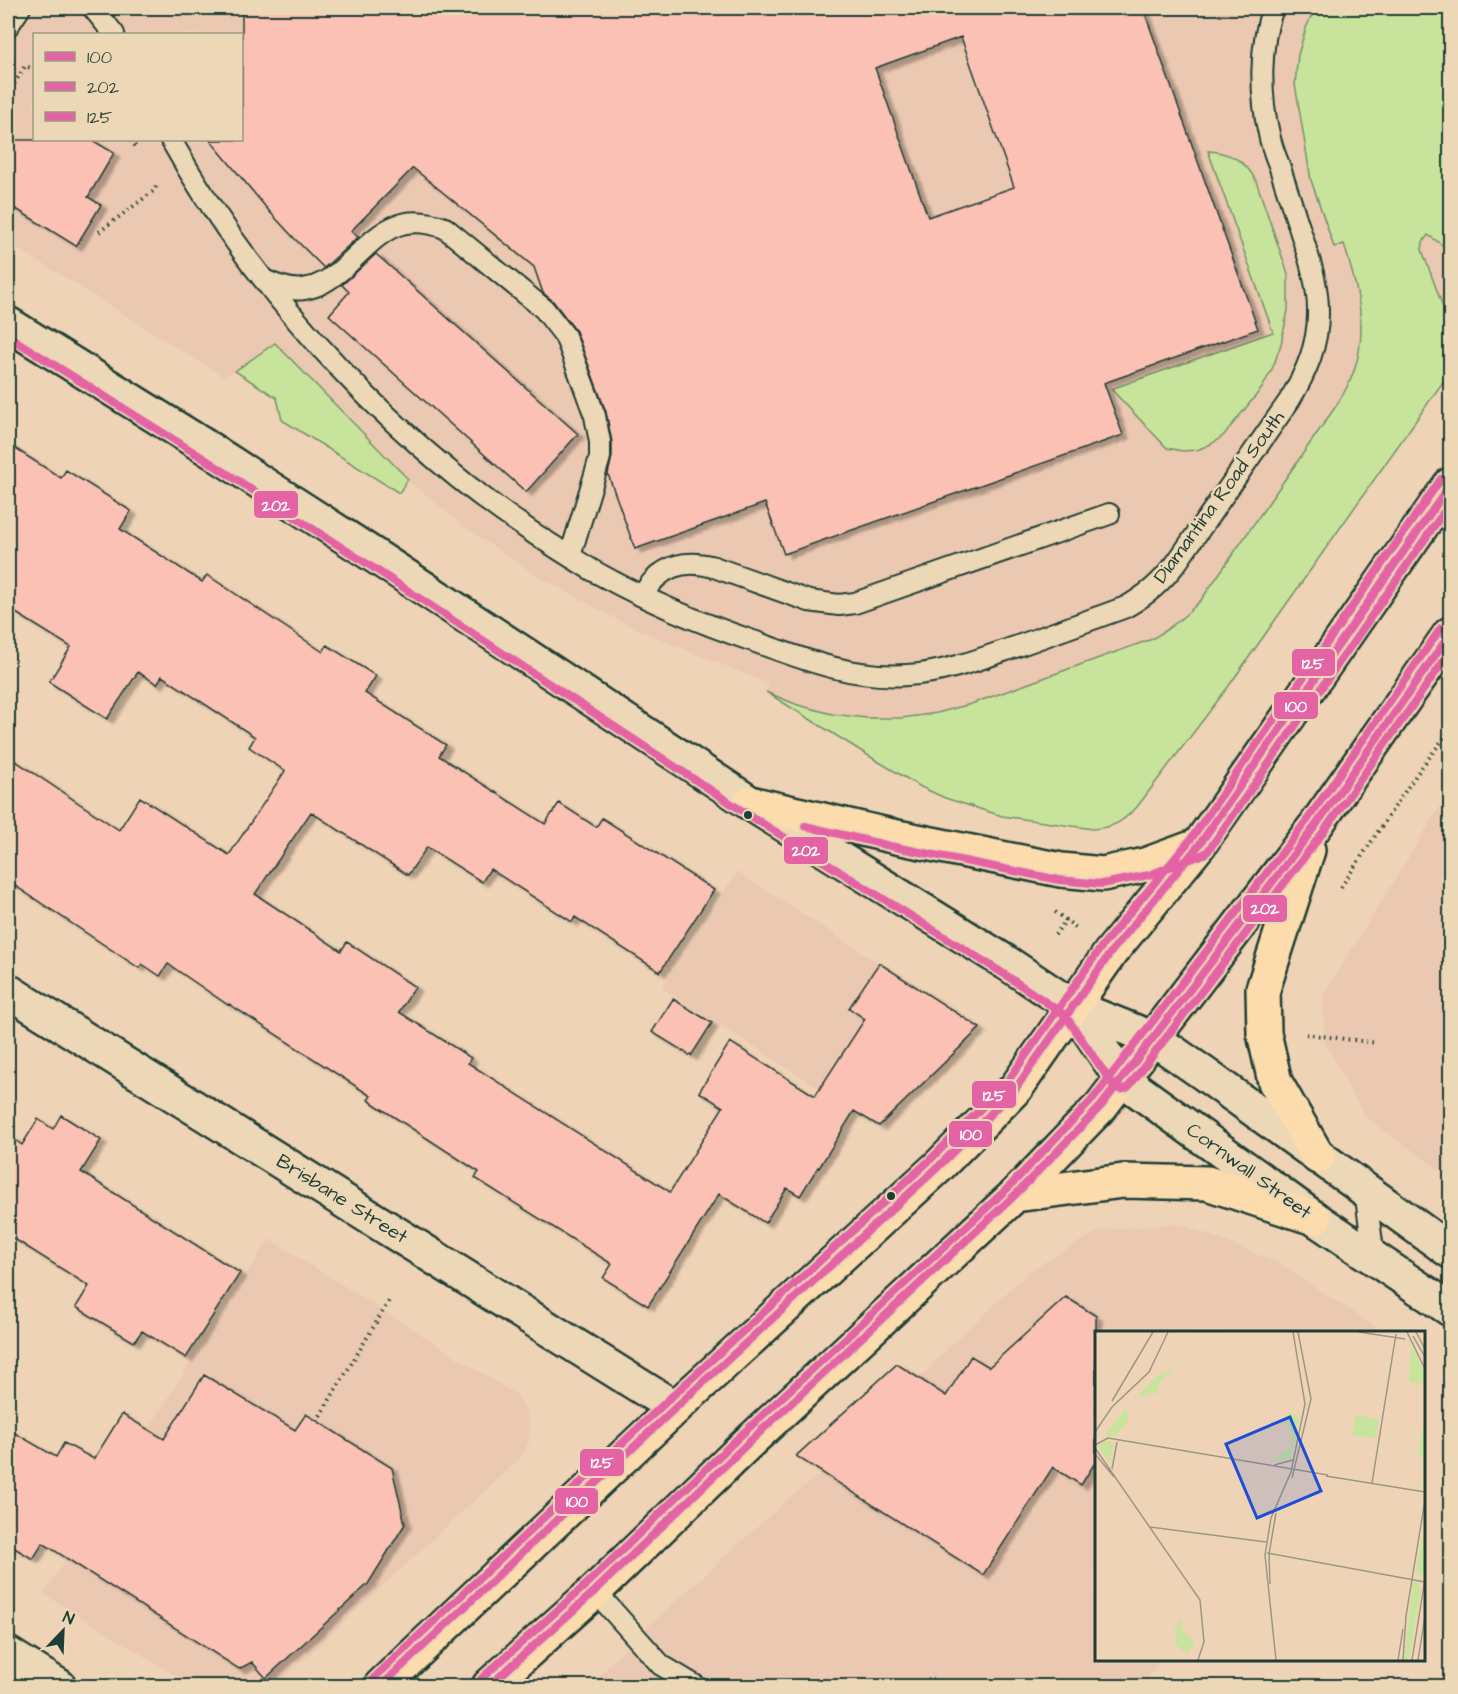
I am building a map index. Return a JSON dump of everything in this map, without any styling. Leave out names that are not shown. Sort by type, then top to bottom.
[{"type":"highway","points":[[381,1686],[675,1408],[938,1167],[1016,1088],[1111,952],[1199,845],[1450,485]]},
{"type":"highway","points":[[489,1686],[595,1592],[746,1445],[1015,1195],[1101,1106],[1316,825],[1450,633]]},
{"type":"highway","points":[[750,803],[1061,870],[1103,874],[1145,865],[1199,845]]},
{"type":"highway","points":[[1316,825],[1263,989],[1264,1033],[1275,1082],[1318,1157]]},
{"type":"highway","points":[[1015,1195],[1123,1181],[1207,1183],[1314,1218]]},
{"type":"main road","name":"Cornwall Street","points":[[8,324],[247,473],[750,803],[1072,1006],[1154,1039],[1450,1251]]},
{"type":"main road","name":"Brisbane Street","points":[[8,991],[675,1408]]},
{"type":"main road","name":"Cornwall Street","points":[[1072,1006],[1122,1079],[1314,1218],[1450,1309]]},
{"type":"main road","points":[[8,1654],[59,1686]]},
{"type":"lane","points":[[8,26],[20,8]]},
{"type":"lane","points":[[93,8],[113,33]]},
{"type":"lane","name":"Diamantina Road South","points":[[172,141],[221,222],[264,280],[311,336],[344,372],[429,454],[484,498],[542,539],[600,574],[642,596],[715,628],[843,671],[906,676],[940,671],[972,662],[1126,607],[1146,595],[1163,580],[1302,381],[1317,335],[1317,287],[1269,134],[1263,99],[1264,41],[1273,8]]},
{"type":"lane","points":[[264,280],[283,288],[303,289],[322,284],[385,231],[400,223],[416,220],[431,222],[445,228],[531,297],[556,322],[565,336],[595,416],[600,442],[597,471],[570,556]]},
{"type":"lane","points":[[642,596],[649,585],[670,568],[684,563],[699,563],[809,601],[839,605],[855,603],[1109,514]]},
{"type":"lane","points":[[1365,1190],[1374,1258]]},
{"type":"lane","points":[[595,1592],[661,1665],[696,1686]]},
{"type":"path","points":[[8,94],[25,66],[33,69]]},
{"type":"path","points":[[132,141],[139,152]]},
{"type":"path","points":[[99,232],[155,190],[158,181]]},
{"type":"path","points":[[1337,895],[1416,775],[1450,730]]},
{"type":"path","points":[[1055,935],[1066,920]]},
{"type":"path","points":[[1299,1033],[1377,1042]]},
{"type":"path","points":[[317,1421],[389,1301]]},
{"type":"shaded area","points":[[8,8],[1450,8],[1450,372],[1228,687],[1137,807],[1124,820],[1108,828],[1093,829],[1001,816],[946,798],[921,787],[766,692],[769,684],[624,623],[541,578],[467,529],[408,480],[399,493],[282,420],[277,398],[235,371],[224,377],[8,242]]},
{"type":"shaded area","points":[[1450,791],[1450,1177],[1365,1117],[1325,1042],[1323,995]]},
{"type":"shaded area","points":[[737,872],[980,1028],[879,1126],[662,988]]},
{"type":"shaded area","points":[[1181,1224],[1278,1263],[1381,1331],[1095,1331],[1095,1661],[1159,1661],[1143,1686],[590,1686],[631,1642],[787,1500],[822,1473],[920,1379],[952,1344],[1033,1269],[1100,1230]]},
{"type":"shaded area","points":[[269,1239],[517,1395],[526,1410],[530,1424],[529,1442],[520,1458],[275,1686],[193,1686],[44,1594]]},
{"type":"green space","points":[[1315,8],[1450,8],[1450,250],[1428,235],[1423,242],[1422,250],[1443,307],[1450,312],[1450,372],[1228,687],[1137,807],[1118,823],[1093,829],[1002,816],[945,798],[921,787],[766,692],[798,705],[832,714],[866,718],[902,718],[937,713],[971,704],[1152,639],[1166,631],[1201,600],[1336,406],[1350,381],[1360,346],[1360,312],[1354,279],[1344,244],[1334,247],[1311,180],[1295,84],[1298,55]]},
{"type":"green space","points":[[1208,151],[1223,153],[1236,159],[1247,168],[1256,181],[1288,274],[1288,310],[1281,344],[1262,388],[1223,436],[1197,450],[1183,451],[1167,448],[1111,389],[1273,332]]},
{"type":"green space","points":[[275,343],[408,479],[399,493],[282,420],[277,398],[235,371]]},
{"type":"building","points":[[242,8],[1143,8],[1258,329],[1104,383],[1123,435],[784,554],[765,503],[635,549],[608,474],[612,457],[612,442],[606,412],[576,331],[553,301],[543,293],[534,267],[413,168],[351,231],[358,237],[324,268],[269,211],[211,141],[243,141]],"holes":[[[961,37],[1014,187],[928,217],[875,68]]]},
{"type":"building","points":[[8,140],[94,141],[114,153],[88,197],[101,205],[76,246],[8,204]]},
{"type":"building","points":[[376,254],[578,434],[526,492],[329,315],[349,292],[342,285]]},
{"type":"building","points":[[8,444],[61,478],[66,470],[131,511],[120,529],[202,582],[207,575],[323,652],[327,645],[376,676],[365,693],[446,745],[439,756],[545,824],[559,803],[596,827],[602,818],[714,890],[660,972],[575,917],[572,922],[490,869],[482,882],[427,847],[408,875],[311,812],[255,894],[341,951],[347,942],[415,987],[399,1012],[471,1058],[468,1063],[670,1192],[723,1107],[699,1092],[730,1042],[815,1096],[865,1019],[849,1008],[879,963],[980,1028],[879,1126],[854,1111],[800,1196],[787,1188],[765,1223],[719,1194],[648,1306],[603,1278],[612,1264],[475,1178],[479,1172],[368,1100],[371,1096],[168,964],[160,976],[142,964],[139,968],[8,881],[8,756],[119,830],[140,797],[229,855],[285,771],[249,747],[255,737],[162,676],[157,684],[138,672],[107,719],[49,682],[71,647],[8,608]]},
{"type":"building","points":[[673,999],[712,1023],[691,1056],[652,1032]]},
{"type":"building","points":[[61,1115],[101,1140],[81,1172],[240,1273],[186,1358],[142,1331],[134,1342],[76,1307],[89,1286],[8,1235],[8,1135],[22,1145],[38,1119],[53,1129]]},
{"type":"building","points":[[1066,1297],[1096,1316],[1095,1463],[1081,1485],[1053,1467],[983,1575],[796,1456],[897,1364],[946,1396],[971,1356],[989,1367]]},
{"type":"building","points":[[204,1375],[295,1430],[306,1414],[392,1468],[405,1524],[368,1584],[266,1678],[252,1662],[239,1669],[43,1543],[33,1559],[8,1544],[8,1429],[56,1457],[64,1443],[94,1459],[122,1414],[164,1439]]},
{"type":"transit line","name":"202","points":[[8,336],[203,458],[744,812],[1001,972],[1065,1015],[1113,1085],[1119,1089],[1130,1085],[1324,831],[1450,652]]},
{"type":"transit line","name":"125","points":[[374,1678],[668,1400],[931,1159],[1008,1081],[1102,946],[1191,839],[1441,479]]},
{"type":"transit line","name":"100","points":[[381,1686],[675,1408],[938,1167],[1016,1088],[1111,952],[1199,845],[1450,485]]},
{"type":"transit line","name":"202","points":[[805,826],[890,846],[1059,880],[1102,884],[1149,875],[1204,854],[1450,503]]},
{"type":"transit line","name":"125","points":[[482,1678],[588,1583],[739,1437],[1008,1188],[1093,1099],[1308,819],[1441,628]]},
{"type":"transit line","name":"100","points":[[489,1686],[595,1591],[746,1445],[1015,1195],[1101,1106],[1316,825],[1450,634]]}]
